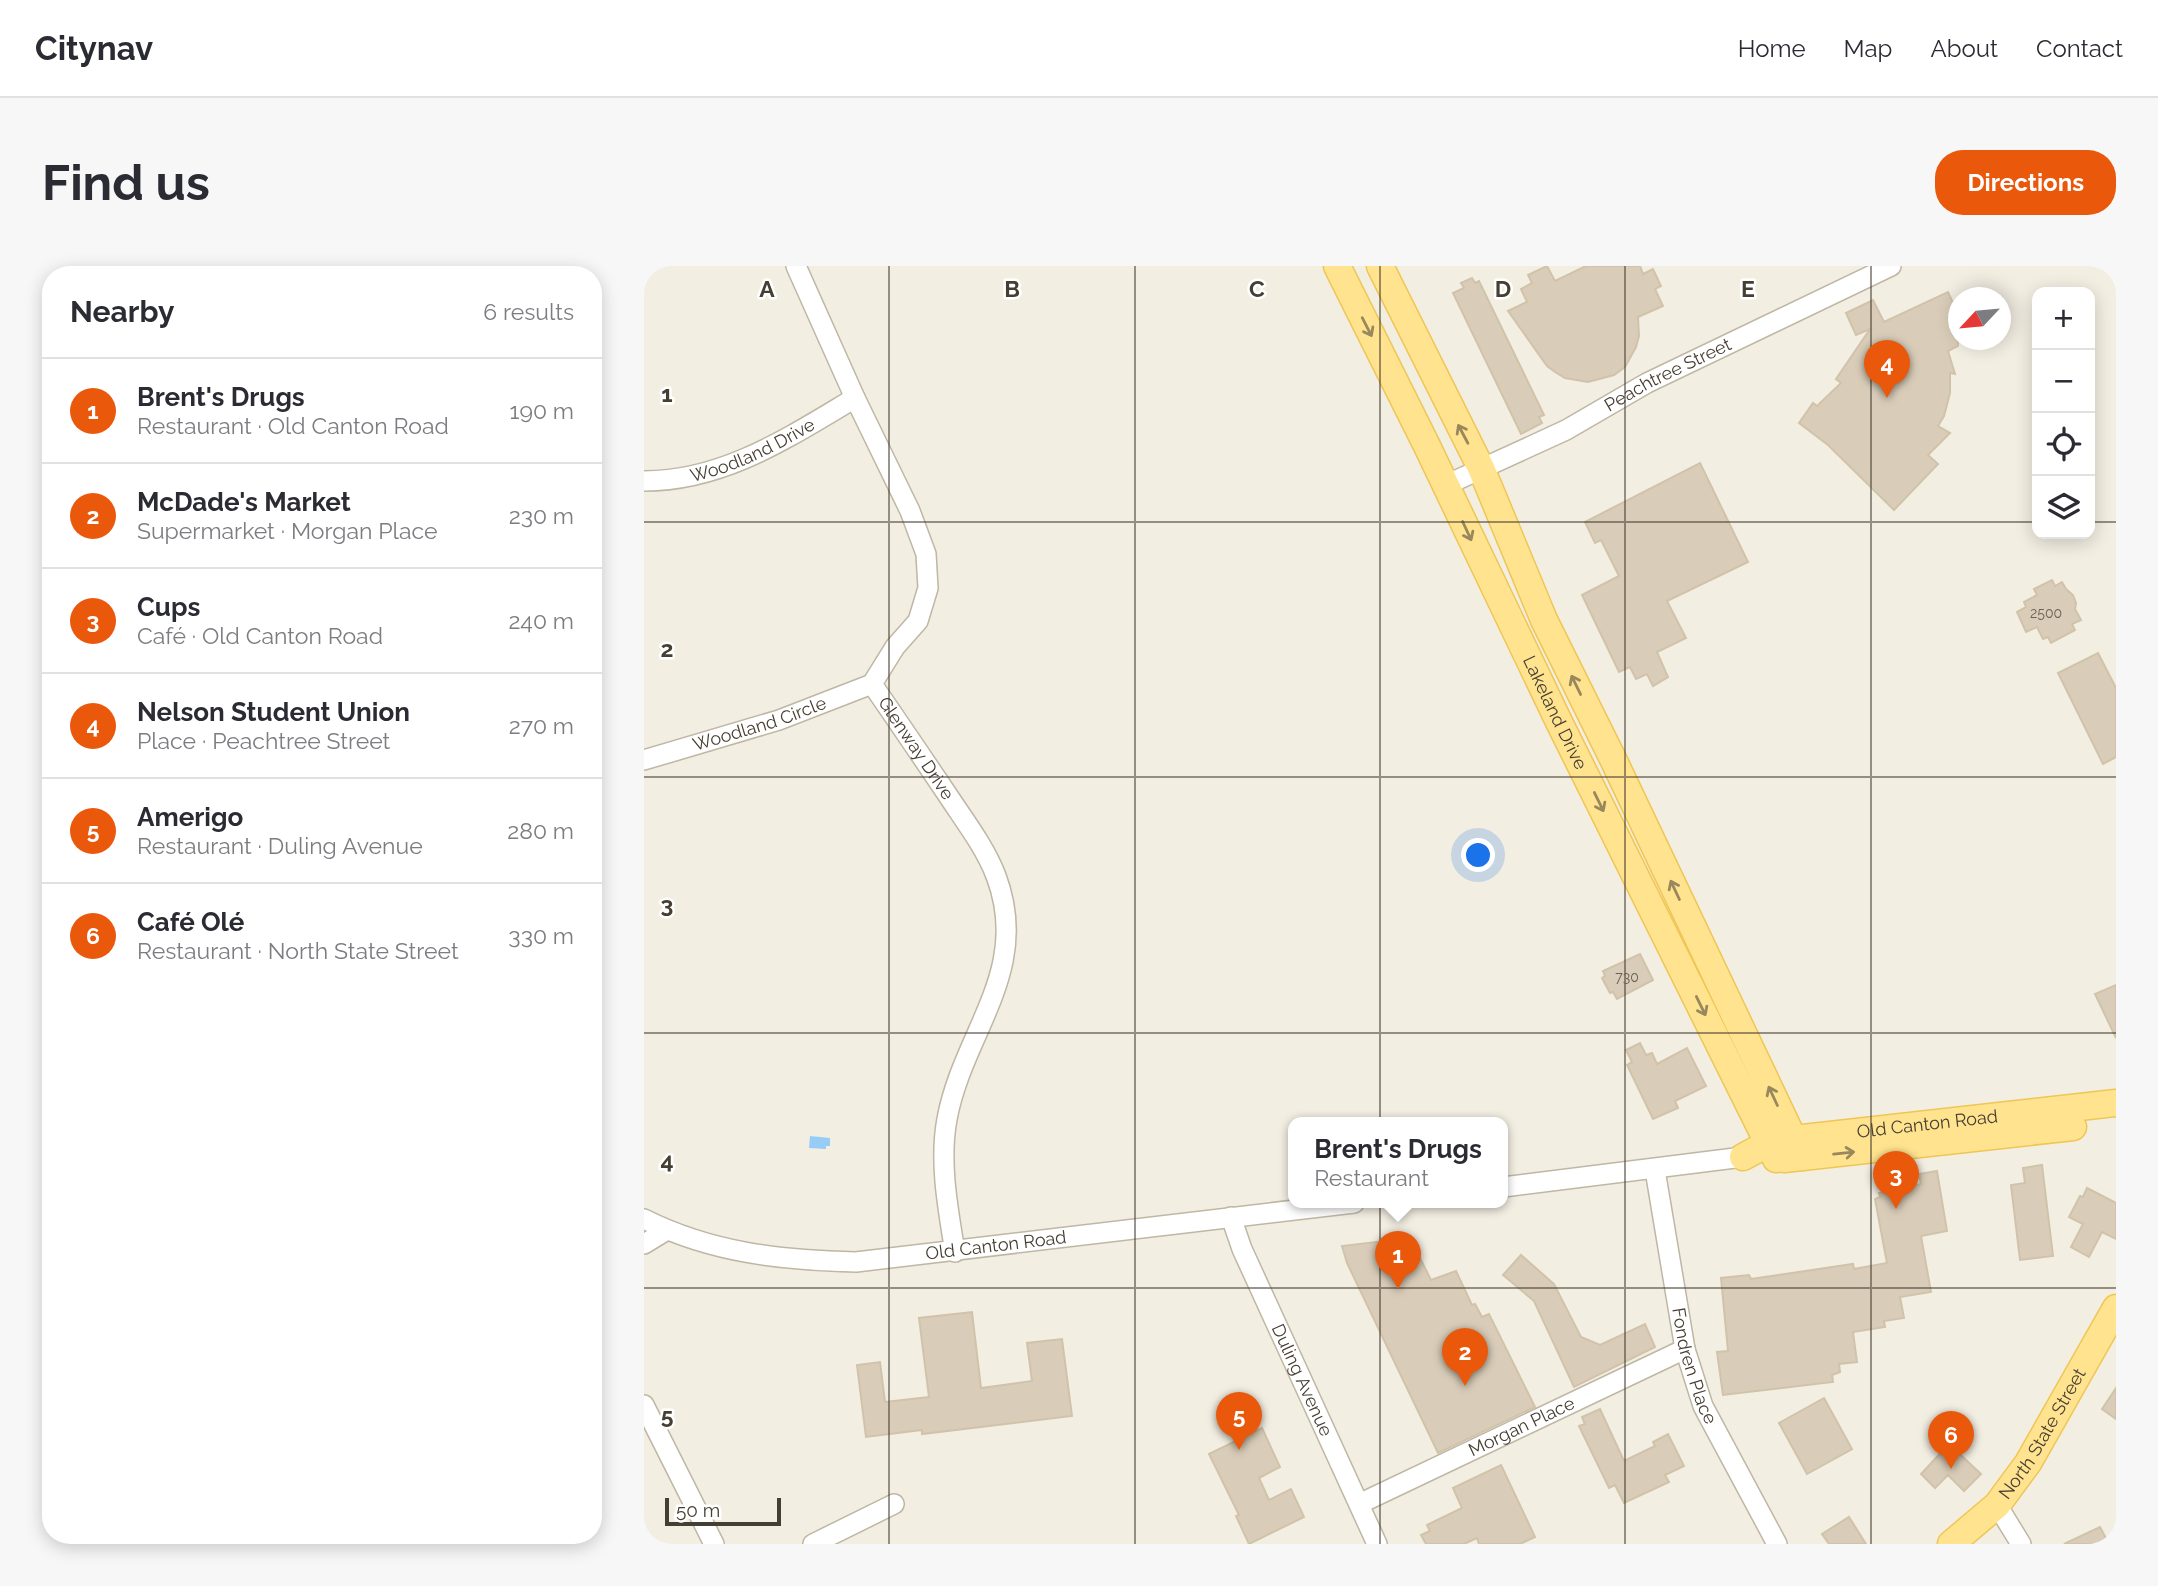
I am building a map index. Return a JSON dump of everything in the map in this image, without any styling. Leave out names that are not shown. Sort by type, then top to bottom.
[{"type":"main road","name":"Lakeland Drive","points":[[1337,266],[1446,485],[1559,722],[1785,1150]]},
{"type":"main road","name":"Lakeland Drive","points":[[1380,266],[1482,468],[1544,620],[1614,761],[1785,1150]]},
{"type":"main road","name":"Old Canton Road","points":[[1743,1157],[2116,1103]]},
{"type":"main road","name":"Old Canton Road","points":[[1785,1150],[2116,1122]]},
{"type":"main road","name":"North State Street","points":[[1951,1544],[1997,1505],[2028,1463],[2116,1308]]},
{"type":"street","name":"Glenway Drive","points":[[796,266],[855,398],[910,511],[926,554],[928,589],[918,621],[895,647],[872,684],[972,831],[996,876],[1005,919],[1006,948],[997,988],[960,1073],[947,1120],[944,1160],[955,1252]]},
{"type":"street","name":"Peachtree Street","points":[[1446,485],[1566,430],[1647,383],[1891,266]]},
{"type":"street","name":"Woodland Drive","points":[[644,481],[701,476],[773,447],[855,398]]},
{"type":"street","name":"Woodland Circle","points":[[644,760],[779,720],[872,684]]},
{"type":"street","name":"Old Canton Road","points":[[1508,1186],[1743,1157]]},
{"type":"street","name":"Fondren Place","points":[[1655,1170],[1685,1349],[1703,1406],[1777,1544]]},
{"type":"street","name":"Old Canton Road","points":[[644,1219],[667,1230],[747,1254],[796,1261],[856,1262],[1310,1208]]},
{"type":"street","name":"Duling Avenue","points":[[1231,1217],[1239,1243],[1377,1544]]},
{"type":"street","points":[[644,1244],[667,1230]]},
{"type":"street","name":"Morgan Place","points":[[1359,1504],[1685,1349]]},
{"type":"street","points":[[644,1405],[714,1544]]},
{"type":"street","points":[[813,1544],[894,1504]]},
{"type":"street","points":[[1997,1505],[2021,1544]]},
{"type":"water","points":[[810,1136],[830,1138],[830,1146],[826,1146],[826,1149],[809,1148]]},
{"type":"building","points":[[1547,266],[1555,281],[1586,266],[1640,266],[1643,274],[1653,269],[1661,286],[1655,289],[1663,306],[1638,317],[1639,336],[1636,347],[1625,367],[1614,375],[1588,382],[1565,378],[1555,372],[1547,366],[1508,311],[1527,302],[1521,289],[1532,283],[1528,275]]},
{"type":"building","points":[[1472,278],[1475,283],[1479,281],[1544,415],[1539,417],[1542,423],[1521,434],[1453,293],[1464,288],[1461,283]]},
{"type":"building","points":[[1948,292],[1948,351],[1955,374],[1950,373],[1950,393],[1944,416],[1938,426],[1950,433],[1928,455],[1938,464],[1894,510],[1828,445],[1799,423],[1813,403],[1817,406],[1841,383],[1836,379],[1870,329],[1856,335],[1846,313],[1873,300],[1884,322]]},
{"type":"building","points":[[1700,463],[1748,562],[1667,601],[1686,638],[1657,652],[1668,677],[1653,686],[1647,674],[1636,679],[1630,667],[1619,672],[1582,595],[1619,576],[1601,540],[1595,543],[1585,522]]},
{"type":"building","points":[[2052,580],[2055,586],[2062,582],[2073,595],[2075,609],[2081,620],[2072,624],[2075,630],[2051,643],[2048,637],[2043,639],[2037,627],[2026,632],[2017,612],[2026,607],[2024,602],[2037,595],[2034,589]]},
{"type":"building","points":[[2098,653],[2116,688],[2116,757],[2103,764],[2058,673]]},
{"type":"building","points":[[1640,954],[1653,980],[1617,999],[1613,992],[1610,993],[1602,978],[1605,976],[1603,971]]},
{"type":"building","points":[[2116,985],[2116,1038],[2095,994]]},
{"type":"building","points":[[1640,1043],[1646,1055],[1652,1053],[1657,1064],[1687,1048],[1706,1086],[1675,1101],[1678,1108],[1653,1119],[1627,1065],[1632,1062],[1626,1050]]},
{"type":"building","points":[[2042,1165],[2053,1256],[2020,1260],[2011,1185],[2025,1183],[2023,1168]]},
{"type":"building","points":[[1937,1171],[1947,1231],[1921,1236],[1931,1292],[1900,1297],[1904,1318],[1884,1321],[1885,1327],[1853,1332],[1857,1362],[1839,1364],[1840,1372],[1832,1375],[1833,1382],[1723,1395],[1717,1352],[1728,1351],[1721,1278],[1749,1275],[1751,1279],[1853,1264],[1854,1269],[1887,1263],[1875,1199],[1880,1197],[1879,1193],[1921,1184],[1919,1174]]},
{"type":"building","points":[[2087,1188],[2116,1203],[2116,1239],[2102,1232],[2089,1257],[2071,1247],[2083,1224],[2069,1217]]},
{"type":"building","points":[[1410,1238],[1431,1280],[1456,1271],[1472,1305],[1475,1304],[1482,1317],[1489,1314],[1535,1407],[1438,1453],[1347,1263],[1342,1246]]},
{"type":"building","points":[[1521,1255],[1554,1284],[1581,1337],[1600,1345],[1645,1324],[1655,1347],[1574,1387],[1534,1301],[1503,1275]]},
{"type":"building","points":[[972,1312],[981,1388],[1032,1381],[1027,1343],[1062,1339],[1072,1416],[922,1434],[922,1430],[866,1437],[857,1365],[880,1362],[885,1402],[929,1397],[919,1318]]},
{"type":"building","points":[[2116,1388],[2116,1419],[2102,1409]]},
{"type":"building","points":[[1824,1398],[1852,1449],[1807,1474],[1779,1423]]},
{"type":"building","points":[[1600,1409],[1624,1461],[1655,1446],[1653,1442],[1668,1434],[1684,1466],[1665,1475],[1669,1482],[1624,1503],[1615,1485],[1609,1488],[1579,1426],[1585,1424],[1582,1417]]},
{"type":"building","points":[[1262,1428],[1280,1467],[1259,1478],[1269,1500],[1291,1489],[1304,1517],[1249,1544],[1236,1516],[1239,1515],[1209,1454]]},
{"type":"building","points":[[1949,1444],[1981,1474],[1964,1491],[1948,1475],[1935,1488],[1921,1474]]},
{"type":"building","points":[[1501,1465],[1535,1537],[1520,1544],[1479,1544],[1477,1538],[1464,1544],[1426,1544],[1421,1535],[1430,1531],[1427,1525],[1462,1508],[1453,1488]]},
{"type":"building","points":[[1849,1517],[1866,1544],[1829,1544],[1822,1534]]},
{"type":"building","points":[[2100,1527],[2109,1544],[2064,1544]]},
{"type":"place","name":"Nelson Student Union","points":[[1887,398]]},
{"type":"place","name":"Cups","points":[[1896,1209]]},
{"type":"place","name":"Brent's Drugs","points":[[1398,1289]]},
{"type":"place","name":"McDade's Market","points":[[1465,1386]]},
{"type":"place","name":"Amerigo","points":[[1239,1450]]},
{"type":"place","name":"Café Olé","points":[[1951,1469]]}]
